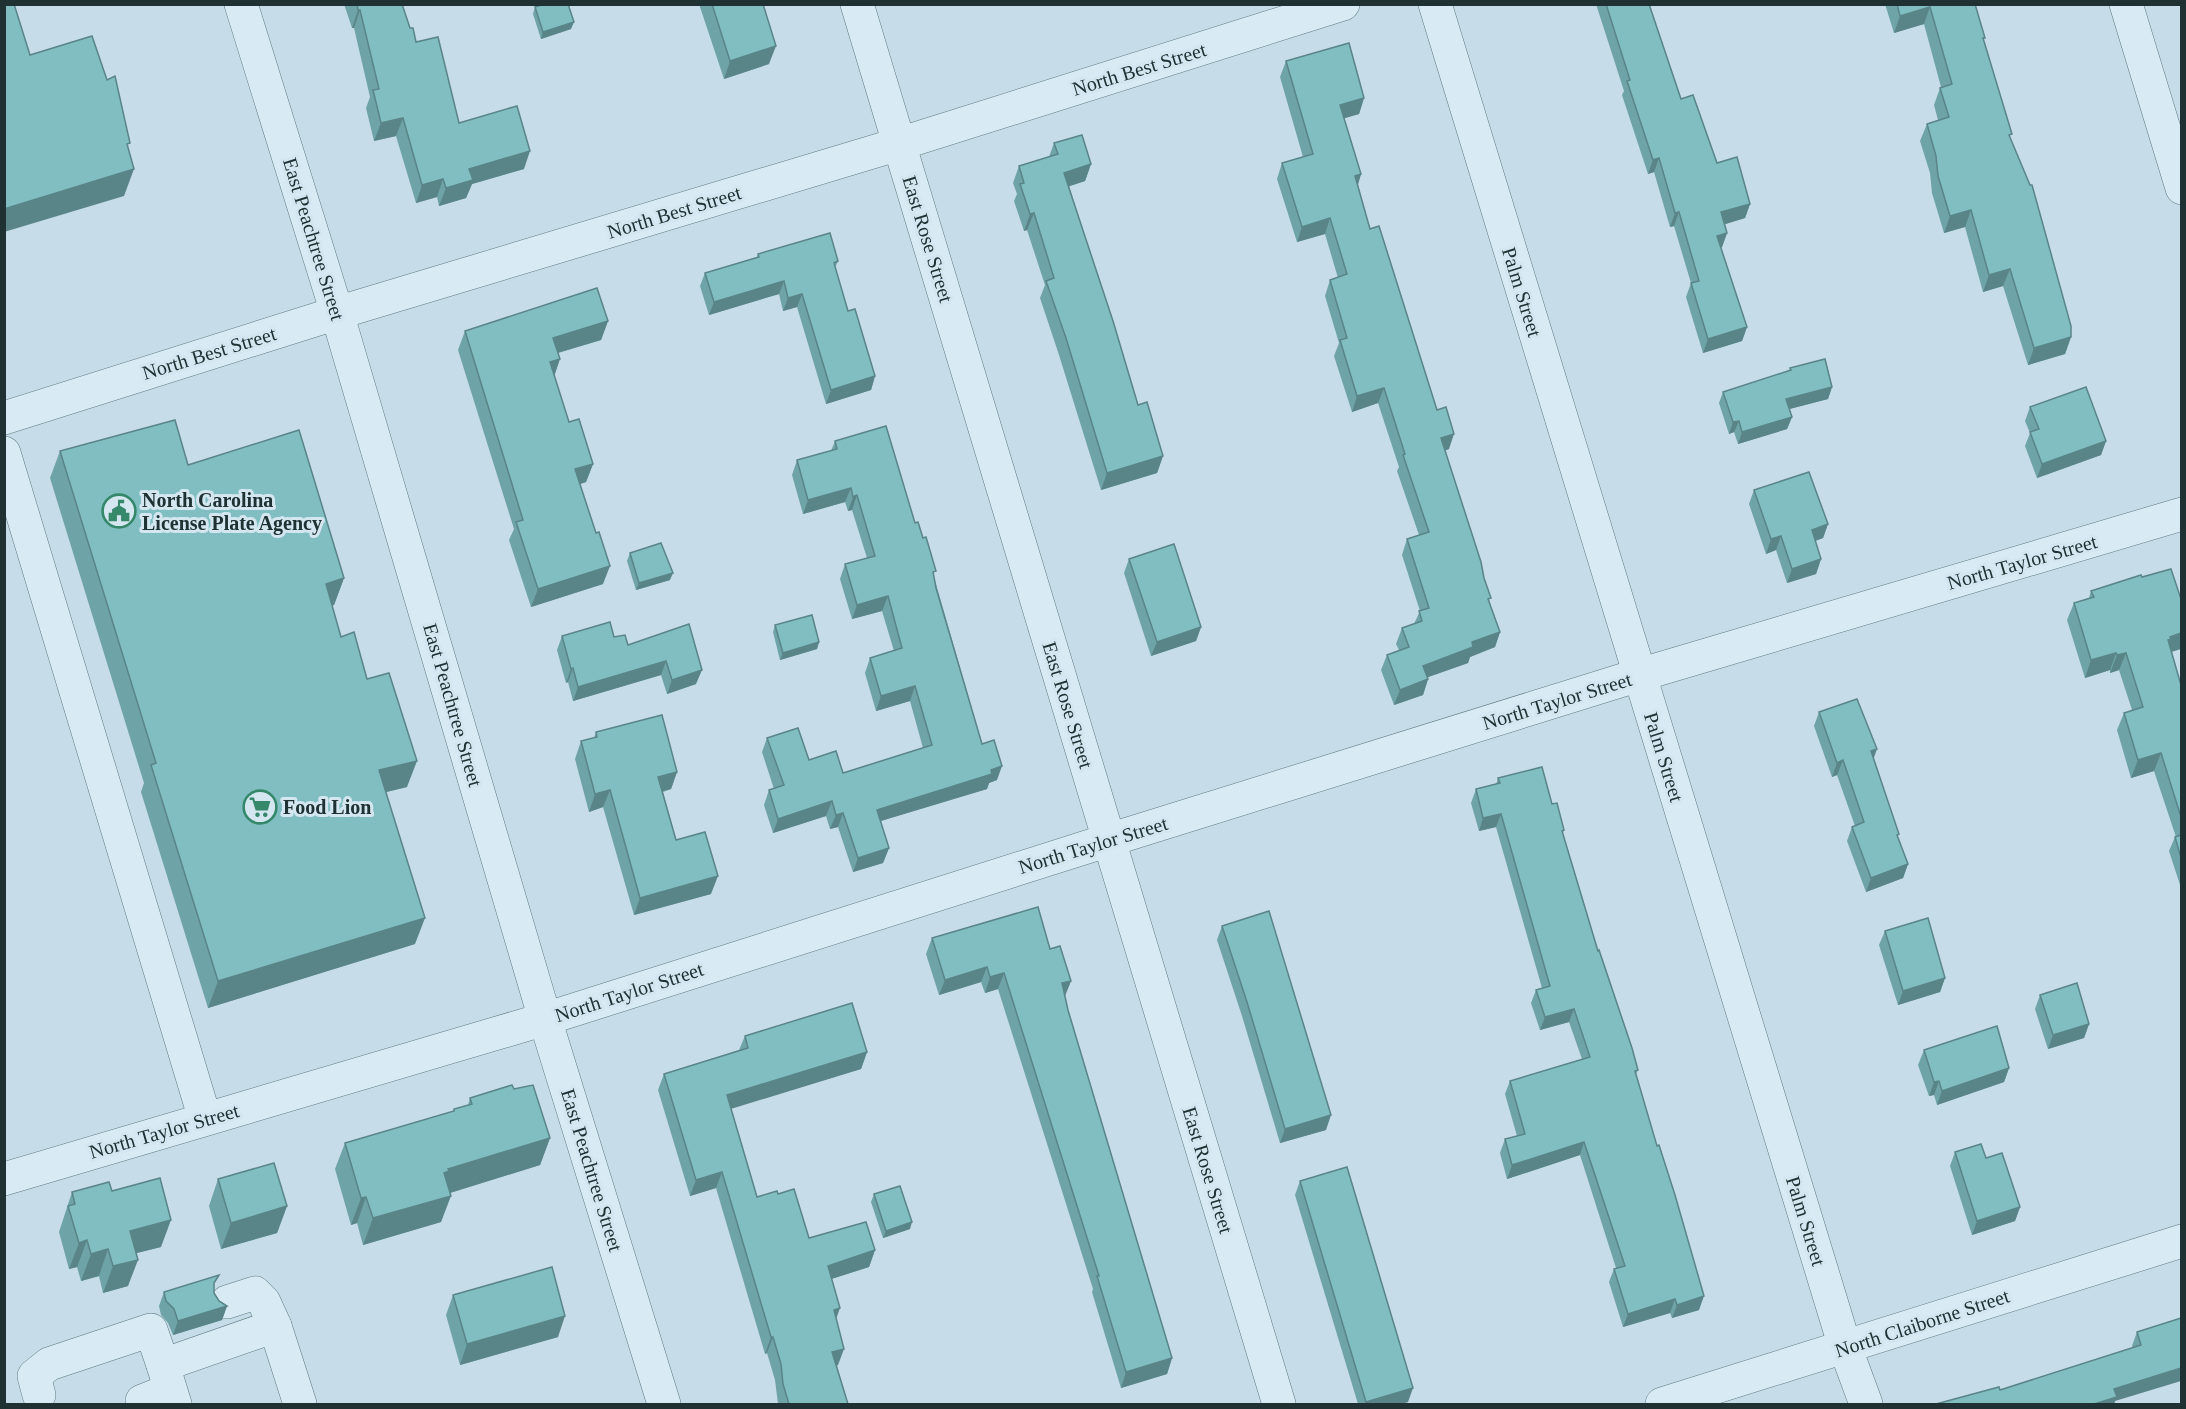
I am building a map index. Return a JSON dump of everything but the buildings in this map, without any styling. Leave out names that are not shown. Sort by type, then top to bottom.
[{"type":"street","name":"East Peachtree Street","points":[[241,4],[338,313],[545,1019],[664,1404]]},
{"type":"street","name":"East Rose Street","points":[[857,4],[1279,1404]]},
{"type":"street","name":"North Best Street","points":[[4,418],[338,313],[899,144],[1343,4]]},
{"type":"street","name":"Palm Street","points":[[1435,4],[1845,1347],[1866,1404]]},
{"type":"street","points":[[2126,4],[2181,188]]},
{"type":"street","points":[[4,453],[205,1119]]},
{"type":"street","name":"North Taylor Street","points":[[4,1179],[545,1019],[1639,675],[2181,514]]},
{"type":"street","name":"North Claiborne Street","points":[[1662,1404],[2181,1241]]},
{"type":"street","points":[[227,1302],[255,1293],[264,1302],[275,1326],[300,1404]]},
{"type":"street","points":[[32,1401],[34,1376],[49,1364],[158,1327],[163,1390],[275,1326]]},
{"type":"place","name":"North Carolina License Plate Agency","points":[[119,511]]},
{"type":"place","name":"Food Lion","points":[[260,807]]}]
